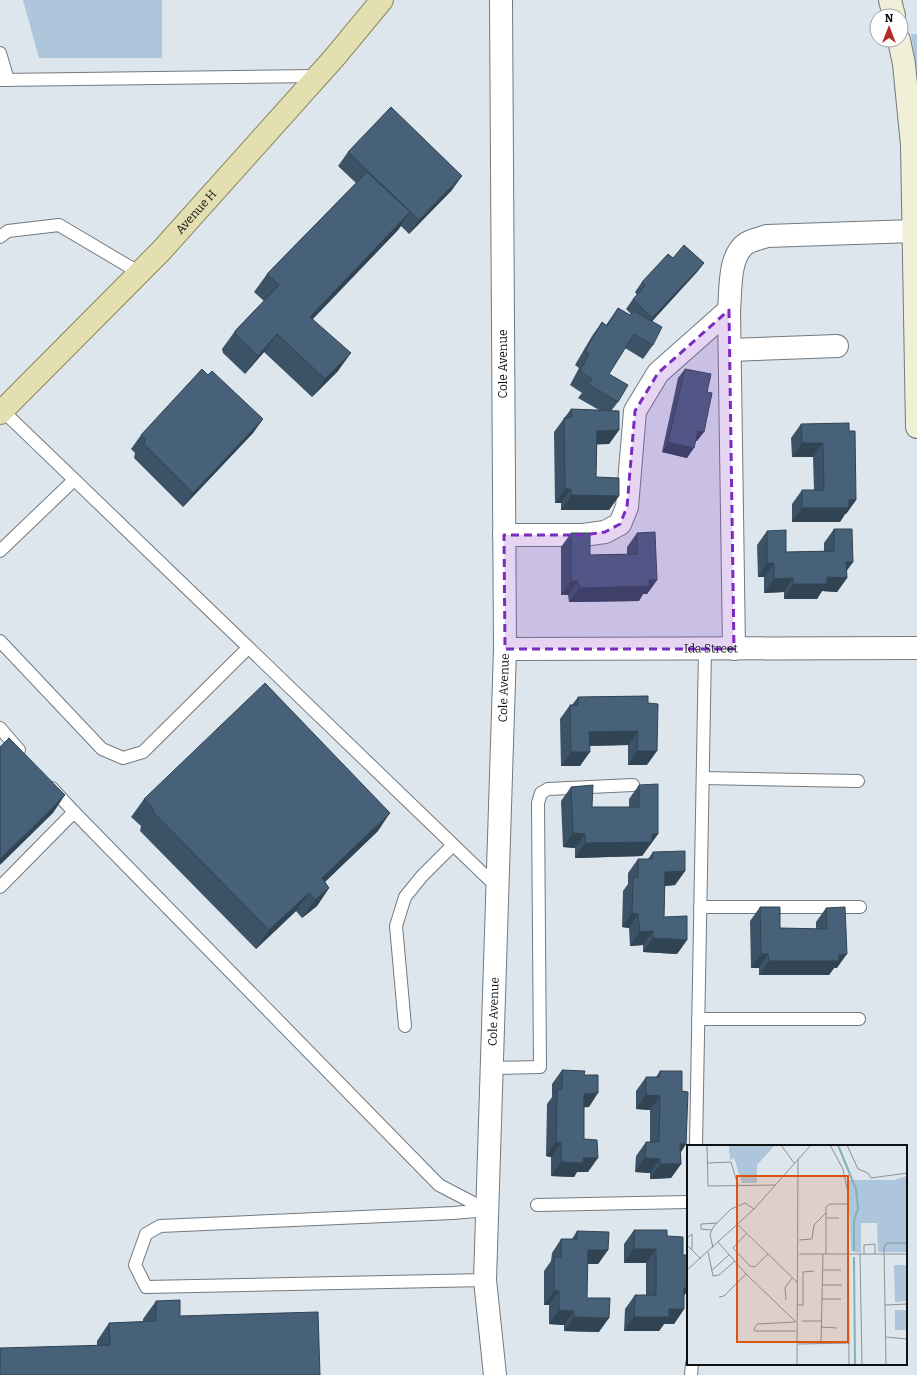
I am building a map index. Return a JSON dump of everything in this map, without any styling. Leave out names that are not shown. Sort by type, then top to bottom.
[{"type":"main road","name":"Avenue H","points":[[1,412],[161,251],[317,76],[382,0]]},
{"type":"street","name":"Cole Avenue","points":[[495,1375],[485,1280],[505,649],[501,0]]},
{"type":"street","points":[[901,48],[904,64],[912,145],[917,427]]},
{"type":"street","points":[[734,649],[729,310],[734,258],[746,243],[767,236],[914,231]]},
{"type":"street","points":[[504,535],[583,535],[605,532],[620,524],[627,507],[635,411],[658,373],[729,310]]},
{"type":"street","points":[[730,350],[838,346]]},
{"type":"street","name":"Ida Street","points":[[505,649],[917,648]]},
{"type":"lane","points":[[0,53],[4,80],[317,76]]},
{"type":"lane","points":[[0,237],[8,231],[59,225],[140,273]]},
{"type":"lane","points":[[1,412],[74,480],[498,888]]},
{"type":"lane","points":[[0,551],[74,480]]},
{"type":"lane","points":[[0,640],[102,749],[123,758],[143,752],[248,648]]},
{"type":"lane","points":[[696,1145],[705,649]]},
{"type":"lane","points":[[0,728],[26,758]]},
{"type":"lane","points":[[42,776],[74,812],[439,1185],[488,1210]]},
{"type":"lane","points":[[703,778],[858,781]]},
{"type":"lane","points":[[492,1068],[540,1067],[538,803],[541,794],[548,789],[632,785]]},
{"type":"lane","points":[[0,887],[74,812]]},
{"type":"lane","points":[[405,1026],[396,926],[405,897],[422,876],[453,845]]},
{"type":"lane","points":[[700,907],[860,907]]},
{"type":"lane","points":[[698,1019],[859,1019]]},
{"type":"lane","points":[[537,1205],[687,1202]]},
{"type":"lane","points":[[485,1280],[146,1287],[135,1265],[146,1234],[160,1226],[453,1213],[488,1210]]},
{"type":"highlighted area","points":[[729,310],[734,649],[505,649],[504,535],[583,535],[605,532],[620,524],[627,507],[635,411],[658,373]]},
{"type":"shaded area","points":[[23,0],[162,0],[162,58],[39,58]]},
{"type":"shaded area","points":[[911,34],[917,34],[917,74]]},
{"type":"building","points":[[391,107],[462,176],[419,220],[348,152]]},
{"type":"building","points":[[367,172],[410,212],[310,317],[351,353],[325,379],[277,334],[258,356],[236,335],[235,331],[279,285],[267,274]]},
{"type":"building","points":[[684,245],[704,263],[652,318],[633,299],[645,286],[642,282],[668,254],[673,258]]},
{"type":"building","points":[[618,308],[630,315],[634,311],[662,327],[653,345],[634,334],[609,374],[628,385],[618,402],[588,384],[592,379],[580,371],[589,354],[585,351],[602,322],[607,326]]},
{"type":"building","points":[[202,369],[208,375],[212,371],[263,419],[193,493],[144,444],[145,439],[141,435]]},
{"type":"building","points":[[685,369],[711,374],[707,392],[712,393],[704,432],[698,431],[694,448],[668,442]]},
{"type":"building","points":[[571,409],[619,411],[619,430],[597,431],[596,477],[619,478],[619,496],[571,495],[571,489],[565,489],[564,418],[572,417]]},
{"type":"building","points":[[849,423],[849,431],[855,431],[856,500],[849,500],[849,508],[802,508],[802,490],[824,490],[823,443],[802,443],[801,424]]},
{"type":"building","points":[[834,529],[852,529],[853,562],[846,562],[847,578],[827,577],[827,584],[793,584],[793,578],[774,579],[774,563],[767,563],[767,531],[786,530],[786,552],[834,551]]},
{"type":"building","points":[[655,532],[657,580],[649,580],[649,586],[579,588],[578,581],[571,581],[571,533],[590,533],[590,555],[637,554],[637,533]]},
{"type":"building","points":[[265,683],[390,813],[322,878],[329,888],[315,900],[309,893],[269,930],[153,812],[153,808],[144,799]]},
{"type":"building","points":[[648,696],[648,703],[658,704],[657,751],[637,751],[638,731],[589,732],[590,752],[571,752],[570,705],[578,705],[578,697]]},
{"type":"building","points":[[9,738],[65,795],[0,859],[0,747]]},
{"type":"building","points":[[658,784],[658,834],[652,834],[652,842],[585,843],[585,834],[573,833],[571,787],[593,785],[592,807],[639,807],[639,785]]},
{"type":"building","points":[[685,851],[685,871],[665,872],[664,917],[687,916],[687,940],[653,938],[653,931],[640,932],[638,914],[632,913],[633,877],[638,878],[638,859],[652,859],[653,852]]},
{"type":"building","points":[[760,907],[780,907],[780,928],[827,929],[826,908],[845,907],[847,954],[839,955],[839,961],[769,961],[768,954],[761,954]]},
{"type":"building","points":[[562,1070],[585,1071],[584,1075],[598,1075],[598,1093],[584,1094],[584,1139],[597,1140],[598,1158],[583,1158],[584,1163],[561,1162],[561,1143],[556,1142],[557,1090],[562,1089]]},
{"type":"building","points":[[660,1071],[682,1071],[682,1091],[688,1092],[686,1144],[680,1144],[681,1164],[660,1164],[660,1159],[645,1158],[646,1142],[659,1142],[660,1096],[646,1095],[646,1077],[660,1077]]},
{"type":"building","points":[[634,1230],[667,1230],[667,1236],[683,1237],[683,1255],[687,1255],[687,1288],[684,1288],[684,1309],[669,1309],[669,1317],[634,1317],[635,1295],[656,1295],[656,1249],[634,1249]]},
{"type":"building","points":[[577,1231],[609,1232],[608,1250],[588,1250],[587,1298],[610,1298],[609,1318],[574,1317],[574,1311],[559,1310],[559,1291],[554,1291],[554,1257],[561,1257],[561,1239],[577,1239]]},
{"type":"building","points":[[180,1300],[180,1316],[318,1312],[320,1375],[0,1375],[0,1348],[110,1345],[109,1323],[156,1321],[156,1301]]}]
